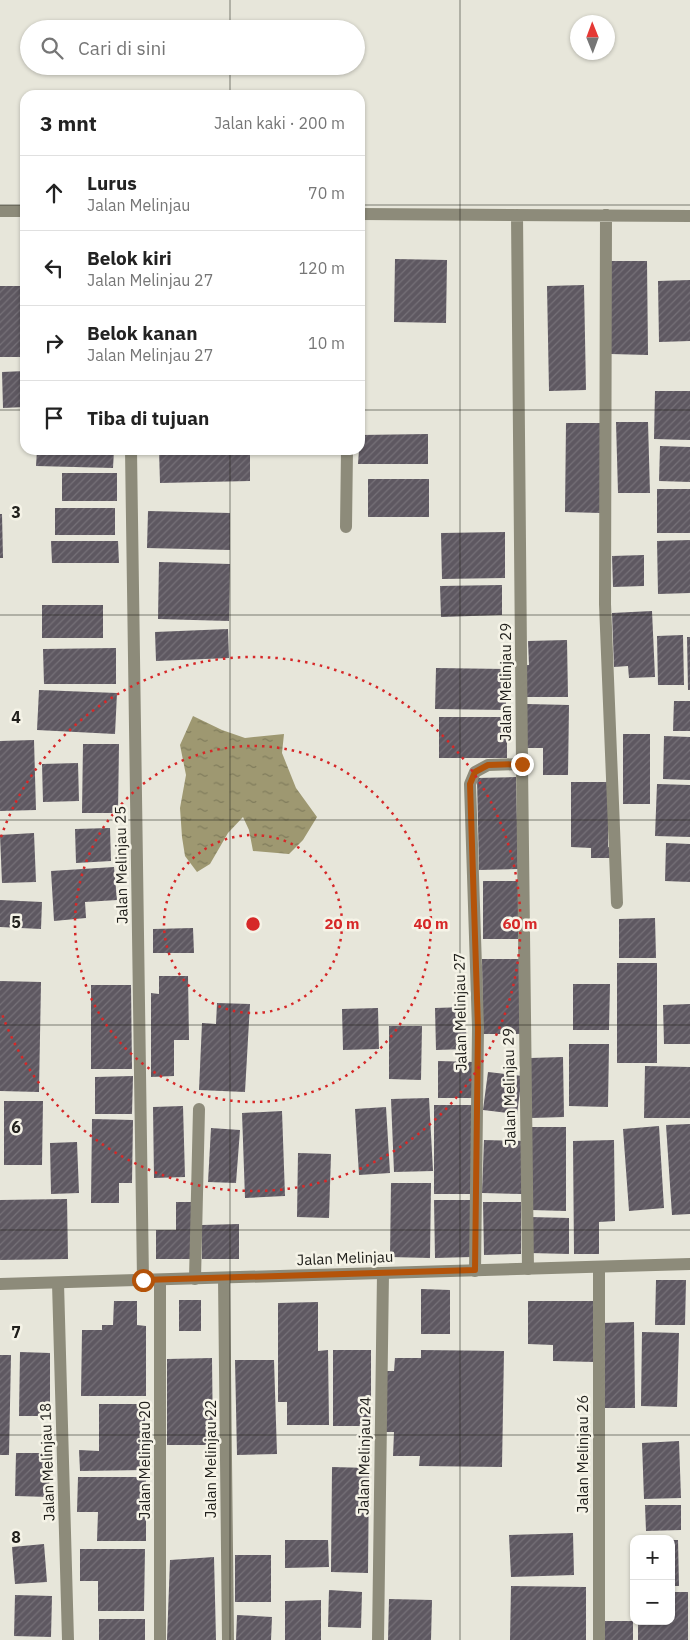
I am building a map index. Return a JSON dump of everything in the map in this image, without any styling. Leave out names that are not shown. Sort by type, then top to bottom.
[{"type":"street","points":[[0,211],[20,211]]},
{"type":"street","points":[[365,214],[690,216]]},
{"type":"street","name":"Jalan Melinjau 29","points":[[517,215],[528,1269]]},
{"type":"street","points":[[606,215],[605,604],[616,903]]},
{"type":"street","name":"Jalan Melinjau 25","points":[[131,455],[143,1280]]},
{"type":"street","points":[[346,526],[347,455]]},
{"type":"street","name":"Jalan Melinjau 27","points":[[475,1270],[478,1028],[470,784],[475,772],[488,765],[522,764]]},
{"type":"street","points":[[195,1279],[199,1109]]},
{"type":"street","name":"Jalan Melinjau","points":[[0,1284],[690,1264]]},
{"type":"street","name":"Jalan Melinjau 26","points":[[599,1267],[599,1640]]},
{"type":"street","name":"Jalan Melinjau 24","points":[[378,1640],[383,1273]]},
{"type":"street","name":"Jalan Melinjau 22","points":[[224,1278],[228,1640]]},
{"type":"street","name":"Jalan Melinjau 20","points":[[160,1280],[160,1640]]},
{"type":"street","name":"Jalan Melinjau 18","points":[[58,1283],[68,1640]]},
{"type":"water","points":[[193,716],[222,730],[245,738],[284,734],[282,753],[296,788],[317,817],[303,840],[289,854],[253,851],[249,830],[243,817],[228,833],[210,864],[197,872],[185,856],[180,808],[186,775],[180,745]]},
{"type":"building","points":[[395,259],[447,260],[446,323],[394,322]]},
{"type":"building","points":[[611,261],[647,261],[648,355],[611,354]]},
{"type":"building","points":[[690,280],[690,341],[659,342],[658,281]]},
{"type":"building","points":[[584,285],[586,390],[549,391],[547,286]]},
{"type":"building","points":[[0,286],[20,286],[20,357],[0,357]]},
{"type":"building","points":[[20,371],[20,407],[3,408],[2,372]]},
{"type":"building","points":[[655,391],[690,391],[690,440],[654,439]]},
{"type":"building","points":[[616,422],[648,422],[650,493],[618,493]]},
{"type":"building","points":[[566,423],[601,423],[600,513],[565,512]]},
{"type":"building","points":[[428,434],[428,464],[358,464],[359,455],[365,455],[365,435]]},
{"type":"building","points":[[660,446],[690,447],[690,482],[659,481]]},
{"type":"building","points":[[37,455],[114,455],[113,468],[36,466]]},
{"type":"building","points":[[159,455],[250,455],[250,481],[160,483]]},
{"type":"building","points":[[62,473],[117,473],[117,501],[62,501]]},
{"type":"building","points":[[368,479],[429,479],[429,517],[368,517]]},
{"type":"building","points":[[657,489],[690,489],[690,533],[657,533]]},
{"type":"building","points":[[55,508],[115,508],[115,535],[55,535]]},
{"type":"building","points":[[148,511],[230,513],[230,550],[147,548]]},
{"type":"building","points":[[0,514],[2,514],[3,558],[0,558]]},
{"type":"building","points":[[505,532],[505,578],[442,579],[441,533]]},
{"type":"building","points":[[690,540],[690,593],[658,594],[657,541]]},
{"type":"building","points":[[51,541],[118,541],[119,563],[52,563]]},
{"type":"building","points":[[644,555],[644,586],[613,587],[612,556]]},
{"type":"building","points":[[159,562],[230,564],[229,621],[158,619]]},
{"type":"building","points":[[502,585],[502,615],[441,617],[440,586]]},
{"type":"building","points":[[42,605],[103,605],[103,638],[42,638]]},
{"type":"building","points":[[652,611],[655,677],[629,678],[628,666],[614,667],[612,613]]},
{"type":"building","points":[[228,629],[229,658],[156,661],[155,632]]},
{"type":"building","points":[[683,635],[684,685],[658,685],[657,636]]},
{"type":"building","points":[[687,637],[690,637],[690,690],[688,690]]},
{"type":"building","points":[[567,640],[568,697],[524,697],[524,665],[529,665],[528,641]]},
{"type":"building","points":[[116,648],[116,684],[44,684],[43,649]]},
{"type":"building","points":[[436,668],[506,669],[506,710],[435,709]]},
{"type":"building","points":[[39,690],[117,693],[115,734],[37,730]]},
{"type":"building","points":[[674,701],[690,701],[690,731],[673,731]]},
{"type":"building","points":[[527,704],[569,705],[568,775],[543,775],[543,748],[527,748]]},
{"type":"building","points":[[439,717],[507,717],[507,758],[439,758]]},
{"type":"building","points":[[623,734],[650,734],[650,804],[623,804]]},
{"type":"building","points":[[664,736],[690,737],[690,780],[663,779]]},
{"type":"building","points":[[34,740],[36,810],[0,811],[0,741]]},
{"type":"building","points":[[83,744],[119,744],[118,813],[82,813]]},
{"type":"building","points":[[78,763],[79,801],[43,802],[42,764]]},
{"type":"building","points":[[516,777],[518,869],[479,870],[477,778]]},
{"type":"building","points":[[571,782],[608,782],[608,847],[613,848],[613,858],[591,858],[591,848],[571,847]]},
{"type":"building","points":[[657,784],[690,785],[690,837],[655,836]]},
{"type":"building","points":[[110,828],[111,861],[76,863],[75,829]]},
{"type":"building","points":[[34,833],[36,882],[2,883],[0,835]]},
{"type":"building","points":[[666,843],[690,844],[690,882],[665,881]]},
{"type":"building","points":[[114,867],[117,900],[85,902],[86,918],[54,921],[51,871]]},
{"type":"building","points":[[483,881],[518,881],[518,939],[483,939]]},
{"type":"building","points":[[0,900],[42,902],[41,929],[0,927]]},
{"type":"building","points":[[655,918],[656,958],[619,958],[619,919]]},
{"type":"building","points":[[193,928],[194,953],[153,953],[153,929]]},
{"type":"building","points":[[482,959],[519,959],[520,1034],[483,1034]]},
{"type":"building","points":[[617,963],[657,963],[657,1063],[617,1063]]},
{"type":"building","points":[[159,976],[188,976],[189,1040],[174,1040],[174,1076],[151,1077],[151,993],[159,994]]},
{"type":"building","points":[[0,981],[41,982],[39,1092],[0,1091]]},
{"type":"building","points":[[573,984],[610,984],[609,1030],[573,1030]]},
{"type":"building","points":[[91,985],[131,985],[132,1069],[91,1069]]},
{"type":"building","points":[[217,1003],[250,1004],[245,1092],[199,1090],[202,1023],[216,1024]]},
{"type":"building","points":[[690,1004],[690,1044],[664,1044],[663,1005]]},
{"type":"building","points":[[465,1007],[467,1049],[436,1050],[435,1008]]},
{"type":"building","points":[[378,1008],[379,1049],[343,1050],[342,1009]]},
{"type":"building","points":[[389,1026],[422,1026],[421,1080],[389,1079]]},
{"type":"building","points":[[569,1044],[609,1044],[608,1107],[569,1106]]},
{"type":"building","points":[[563,1057],[564,1117],[531,1118],[530,1058]]},
{"type":"building","points":[[438,1061],[474,1062],[474,1098],[438,1098]]},
{"type":"building","points":[[645,1066],[690,1067],[690,1118],[644,1118]]},
{"type":"building","points":[[488,1072],[522,1076],[517,1114],[483,1110]]},
{"type":"building","points":[[133,1076],[132,1114],[95,1114],[95,1077]]},
{"type":"building","points":[[429,1098],[433,1171],[394,1172],[391,1099]]},
{"type":"building","points":[[4,1101],[43,1101],[42,1165],[4,1165]]},
{"type":"building","points":[[434,1105],[473,1105],[473,1194],[434,1194]]},
{"type":"building","points":[[183,1106],[185,1177],[154,1178],[153,1107]]},
{"type":"building","points":[[386,1107],[390,1173],[359,1175],[355,1109]]},
{"type":"building","points":[[282,1111],[285,1196],[245,1198],[242,1113]]},
{"type":"building","points":[[92,1119],[133,1120],[132,1183],[119,1183],[119,1203],[91,1203]]},
{"type":"building","points":[[690,1124],[690,1214],[672,1215],[666,1125]]},
{"type":"building","points":[[659,1126],[664,1208],[629,1211],[623,1129]]},
{"type":"building","points":[[531,1127],[566,1127],[566,1211],[531,1210]]},
{"type":"building","points":[[211,1128],[240,1130],[236,1183],[208,1182]]},
{"type":"building","points":[[484,1140],[523,1141],[522,1194],[482,1193]]},
{"type":"building","points":[[614,1140],[615,1221],[599,1222],[599,1254],[574,1254],[573,1141]]},
{"type":"building","points":[[77,1142],[79,1193],[51,1194],[50,1143]]},
{"type":"building","points":[[298,1153],[331,1154],[329,1218],[297,1217]]},
{"type":"building","points":[[391,1183],[431,1183],[430,1258],[390,1257]]},
{"type":"building","points":[[67,1199],[68,1259],[0,1260],[0,1200]]},
{"type":"building","points":[[434,1200],[470,1200],[471,1257],[435,1258]]},
{"type":"building","points":[[176,1202],[193,1202],[192,1259],[156,1259],[156,1230],[176,1230]]},
{"type":"building","points":[[483,1202],[521,1202],[521,1254],[484,1255]]},
{"type":"building","points":[[530,1217],[569,1218],[569,1254],[530,1253]]},
{"type":"building","points":[[239,1224],[239,1259],[202,1259],[202,1225]]},
{"type":"building","points":[[656,1280],[686,1280],[685,1325],[655,1325]]},
{"type":"building","points":[[421,1289],[450,1290],[450,1334],[421,1334]]},
{"type":"building","points":[[179,1300],[201,1300],[201,1331],[179,1331]]},
{"type":"building","points":[[114,1301],[137,1301],[137,1325],[146,1326],[146,1396],[81,1396],[82,1330],[102,1330],[102,1325],[113,1325]]},
{"type":"building","points":[[528,1301],[596,1301],[595,1362],[553,1361],[553,1345],[528,1344]]},
{"type":"building","points":[[318,1302],[318,1351],[328,1350],[329,1425],[287,1425],[287,1402],[278,1402],[278,1303]]},
{"type":"building","points":[[634,1322],[635,1408],[601,1408],[601,1323]]},
{"type":"building","points":[[642,1332],[679,1333],[677,1407],[641,1406]]},
{"type":"building","points":[[333,1350],[371,1350],[371,1426],[333,1426]]},
{"type":"building","points":[[421,1350],[504,1351],[502,1467],[419,1466],[420,1456],[393,1456],[394,1432],[384,1432],[385,1371],[394,1371],[395,1358],[421,1358]]},
{"type":"building","points":[[20,1352],[50,1353],[50,1416],[19,1416]]},
{"type":"building","points":[[0,1355],[11,1355],[9,1455],[0,1455]]},
{"type":"building","points":[[212,1358],[213,1445],[167,1445],[167,1359]]},
{"type":"building","points":[[235,1360],[274,1360],[277,1454],[237,1455]]},
{"type":"building","points":[[99,1404],[145,1404],[145,1470],[80,1471],[79,1450],[99,1451]]},
{"type":"building","points":[[679,1441],[681,1498],[644,1499],[642,1443]]},
{"type":"building","points":[[16,1453],[50,1453],[49,1497],[15,1496]]},
{"type":"building","points":[[332,1467],[369,1468],[368,1573],[331,1572]]},
{"type":"building","points":[[78,1477],[146,1477],[146,1541],[97,1541],[98,1512],[77,1512]]},
{"type":"building","points":[[645,1505],[681,1505],[681,1530],[646,1531]]},
{"type":"building","points":[[573,1533],[574,1575],[511,1577],[509,1535]]},
{"type":"building","points":[[285,1540],[328,1540],[329,1567],[285,1568]]},
{"type":"building","points":[[675,1540],[678,1540],[679,1586],[675,1586]]},
{"type":"building","points":[[44,1544],[47,1582],[15,1584],[12,1547]]},
{"type":"building","points":[[80,1549],[145,1549],[144,1611],[98,1611],[98,1581],[80,1581]]},
{"type":"building","points":[[235,1555],[271,1555],[271,1602],[235,1602]]},
{"type":"building","points":[[214,1557],[216,1640],[167,1640],[170,1560]]},
{"type":"building","points":[[511,1586],[586,1587],[586,1640],[510,1640]]},
{"type":"building","points":[[329,1590],[362,1592],[361,1628],[328,1627]]},
{"type":"building","points":[[675,1592],[688,1592],[688,1640],[638,1640],[638,1625],[675,1625]]},
{"type":"building","points":[[15,1595],[52,1596],[51,1637],[14,1636]]},
{"type":"building","points":[[389,1599],[432,1600],[431,1640],[388,1640]]},
{"type":"building","points":[[321,1600],[321,1640],[285,1640],[285,1601]]},
{"type":"building","points":[[237,1615],[272,1617],[271,1640],[236,1640]]},
{"type":"building","points":[[99,1619],[145,1619],[145,1640],[99,1640]]},
{"type":"building","points":[[603,1621],[630,1621],[630,1625],[633,1625],[633,1640],[603,1640]]},
{"type":"route","points":[[143,1280],[475,1270],[478,1028],[470,784],[475,772],[488,765],[522,764]]}]
